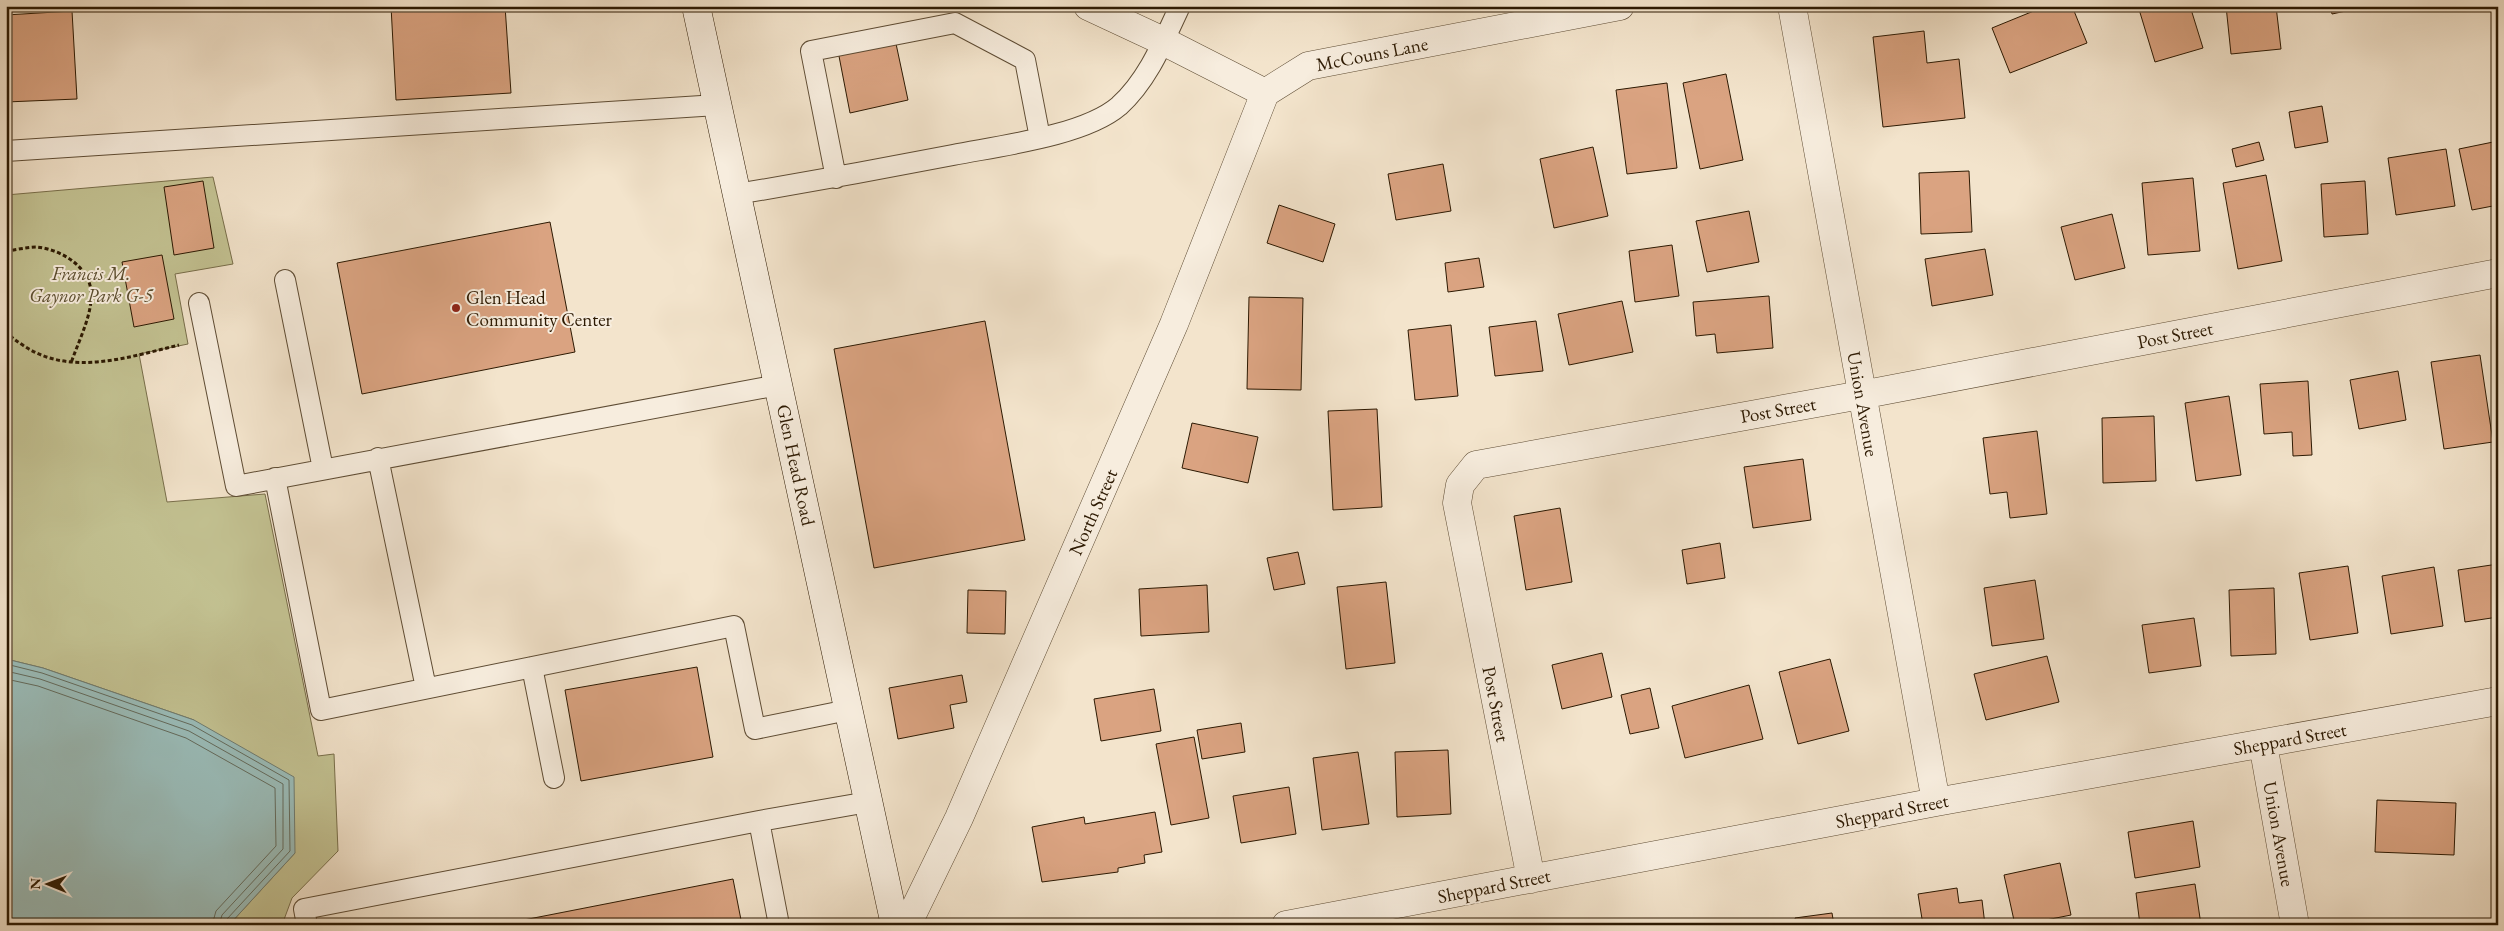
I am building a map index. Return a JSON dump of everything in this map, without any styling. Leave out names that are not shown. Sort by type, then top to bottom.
[{"type":"street","name":"Glen Head Road","points":[[696,6],[894,925]]},
{"type":"street","points":[[1088,6],[1163,41],[1265,93]]},
{"type":"street","name":"McCouns Lane","points":[[1265,93],[1308,66],[1620,6]]},
{"type":"street","name":"Union Avenue","points":[[1792,6],[1936,802]]},
{"type":"street","name":"North Street","points":[[907,925],[959,818],[1170,333],[1265,93]]},
{"type":"street","name":"Post Street","points":[[1531,879],[1457,503],[1460,485],[1476,465],[1862,395],[2498,273]]},
{"type":"street","name":"Sheppard Street","points":[[1286,925],[1936,802],[2498,701]]},
{"type":"street","name":"Union Avenue","points":[[2263,744],[2295,925]]},
{"type":"lane","points":[[737,194],[836,178],[1040,138],[1093,120],[1118,107],[1138,86],[1180,6]]},
{"type":"lane","points":[[836,178],[811,52],[955,23],[1025,60],[1040,138]]},
{"type":"lane","points":[[6,151],[718,105]]},
{"type":"lane","points":[[286,280],[323,469]]},
{"type":"lane","points":[[199,304],[236,486],[778,384]]},
{"type":"lane","points":[[378,458],[426,688]]},
{"type":"lane","points":[[275,478],[321,710],[734,626],[755,729],[848,710]]},
{"type":"lane","points":[[532,667],[554,778]]},
{"type":"lane","points":[[307,925],[304,909],[759,821],[868,802]]},
{"type":"lane","points":[[759,821],[779,925]]},
{"type":"path","points":[[6,251],[34,247],[54,250],[74,261],[85,274],[91,286],[91,301],[71,363]]},
{"type":"path","points":[[6,331],[8,337],[35,353],[71,363],[109,361],[206,339]]},
{"type":"green space","name":"Francis M. Gaynor Park G-5","points":[[213,177],[233,264],[175,274],[188,344],[139,354],[167,502],[265,494],[318,756],[334,754],[338,851],[292,898],[282,925],[229,925],[295,853],[194,720],[43,668],[6,659],[6,195]]},
{"type":"water","points":[[6,659],[43,668],[194,720],[294,777],[295,853],[229,925],[6,925]]},
{"type":"building","points":[[391,6],[505,6],[511,93],[396,100]]},
{"type":"building","points":[[2046,6],[2072,6],[2087,43],[2010,73],[1992,28]]},
{"type":"building","points":[[2138,6],[2190,6],[2203,48],[2155,62]]},
{"type":"building","points":[[2226,6],[2276,6],[2281,49],[2231,54]]},
{"type":"building","points":[[2330,6],[2369,6],[2332,14]]},
{"type":"building","points":[[72,11],[77,99],[6,102],[6,15]]},
{"type":"building","points":[[1924,31],[1927,63],[1959,59],[1965,118],[1883,127],[1873,37]]},
{"type":"building","points":[[895,39],[908,100],[850,113],[838,51]]},
{"type":"building","points":[[1726,74],[1743,160],[1700,169],[1683,83]]},
{"type":"building","points":[[1667,83],[1677,168],[1627,174],[1616,90]]},
{"type":"building","points":[[2322,106],[2328,142],[2295,148],[2289,112]]},
{"type":"building","points":[[2498,141],[2498,205],[2472,210],[2459,149]]},
{"type":"building","points":[[2259,142],[2264,160],[2236,167],[2232,149]]},
{"type":"building","points":[[1593,147],[1608,216],[1554,228],[1540,159]]},
{"type":"building","points":[[2446,149],[2455,206],[2396,215],[2388,158]]},
{"type":"building","points":[[1443,164],[1451,211],[1396,220],[1388,174]]},
{"type":"building","points":[[1969,171],[1972,232],[1921,234],[1919,173]]},
{"type":"building","points":[[2266,175],[2282,261],[2238,269],[2223,183]]},
{"type":"building","points":[[2193,178],[2200,251],[2148,255],[2142,183]]},
{"type":"building","points":[[203,181],[214,248],[174,255],[164,187]]},
{"type":"building","points":[[2365,181],[2368,234],[2324,237],[2321,184]]},
{"type":"building","points":[[1279,205],[1335,224],[1323,262],[1267,243]]},
{"type":"building","points":[[1749,211],[1759,262],[1707,272],[1696,221]]},
{"type":"building","points":[[2112,214],[2125,268],[2075,280],[2061,227]]},
{"type":"building","name":"Glen Head Community Center","points":[[550,222],[575,352],[362,394],[337,263]]},
{"type":"building","points":[[1672,245],[1679,296],[1635,302],[1629,251]]},
{"type":"building","points":[[1985,249],[1993,295],[1932,306],[1925,259]]},
{"type":"building","points":[[162,255],[174,319],[134,327],[122,262]]},
{"type":"building","points":[[1479,258],[1484,287],[1448,292],[1445,263]]},
{"type":"building","points":[[1769,296],[1773,348],[1717,353],[1715,334],[1696,336],[1693,302]]},
{"type":"building","points":[[1249,297],[1303,298],[1301,390],[1247,389]]},
{"type":"building","points":[[1622,301],[1633,352],[1569,365],[1558,314]]},
{"type":"building","points":[[985,321],[1025,540],[874,568],[834,349]]},
{"type":"building","points":[[1536,321],[1543,371],[1495,376],[1489,327]]},
{"type":"building","points":[[1451,325],[1458,396],[1415,400],[1408,330]]},
{"type":"building","points":[[2480,355],[2493,442],[2444,449],[2431,362]]},
{"type":"building","points":[[2398,371],[2406,420],[2359,429],[2350,380]]},
{"type":"building","points":[[2308,381],[2312,455],[2293,456],[2292,432],[2264,434],[2260,384]]},
{"type":"building","points":[[2229,396],[2241,475],[2196,481],[2185,403]]},
{"type":"building","points":[[1377,409],[1382,507],[1333,510],[1328,411]]},
{"type":"building","points":[[2154,416],[2156,481],[2103,483],[2102,418]]},
{"type":"building","points":[[1192,423],[1258,437],[1248,483],[1182,468]]},
{"type":"building","points":[[2037,431],[2047,514],[2010,518],[2007,492],[1990,494],[1983,438]]},
{"type":"building","points":[[1803,459],[1811,520],[1753,528],[1744,467]]},
{"type":"building","points":[[1560,508],[1572,582],[1526,590],[1514,516]]},
{"type":"building","points":[[1720,543],[1725,578],[1687,584],[1682,550]]},
{"type":"building","points":[[1298,552],[1305,584],[1274,590],[1267,558]]},
{"type":"building","points":[[2498,564],[2498,617],[2465,622],[2458,570]]},
{"type":"building","points":[[2348,566],[2358,633],[2310,640],[2299,573]]},
{"type":"building","points":[[2434,567],[2443,626],[2391,634],[2382,576]]},
{"type":"building","points":[[2035,580],[2044,639],[1992,646],[1984,588]]},
{"type":"building","points":[[1386,582],[1395,663],[1346,669],[1337,587]]},
{"type":"building","points":[[1207,585],[1209,632],[1141,636],[1139,589]]},
{"type":"building","points":[[2274,588],[2276,654],[2231,656],[2229,590]]},
{"type":"building","points":[[968,590],[1006,591],[1005,634],[967,633]]},
{"type":"building","points":[[2194,618],[2201,666],[2149,673],[2142,625]]},
{"type":"building","points":[[1602,653],[1612,697],[1562,709],[1552,665]]},
{"type":"building","points":[[2047,656],[2059,702],[1986,720],[1974,674]]},
{"type":"building","points":[[1830,659],[1849,731],[1798,744],[1779,672]]},
{"type":"building","points":[[697,667],[713,757],[581,781],[565,690]]},
{"type":"building","points":[[962,675],[967,702],[950,705],[954,728],[898,739],[889,688]]},
{"type":"building","points":[[1749,685],[1763,739],[1685,758],[1672,706]]},
{"type":"building","points":[[1650,688],[1659,728],[1630,734],[1621,695]]},
{"type":"building","points":[[1154,689],[1161,731],[1101,741],[1094,699]]},
{"type":"building","points":[[1241,723],[1245,752],[1202,759],[1197,730]]},
{"type":"building","points":[[1194,737],[1209,818],[1171,825],[1156,744]]},
{"type":"building","points":[[1448,750],[1451,814],[1397,817],[1395,752]]},
{"type":"building","points":[[1358,752],[1369,824],[1322,830],[1313,758]]},
{"type":"building","points":[[1289,787],[1296,834],[1241,843],[1233,796]]},
{"type":"building","points":[[2377,800],[2456,803],[2454,855],[2375,852]]},
{"type":"building","points":[[1155,812],[1162,852],[1144,855],[1145,863],[1118,868],[1118,872],[1042,882],[1032,827],[1084,817],[1085,824]]},
{"type":"building","points":[[2193,821],[2200,867],[2135,878],[2128,832]]},
{"type":"building","points":[[2060,863],[2071,915],[2046,920],[2047,925],[2015,925],[2004,875]]},
{"type":"building","points":[[733,879],[742,925],[498,925]]},
{"type":"building","points":[[2195,884],[2201,925],[2140,925],[2136,893]]},
{"type":"building","points":[[1957,888],[1959,903],[1982,900],[1985,925],[1923,925],[1918,894]]},
{"type":"building","points":[[1832,913],[1834,925],[1796,925],[1795,918]]},
{"type":"place","name":"Glen Head Community Center","points":[[456,308]]}]
